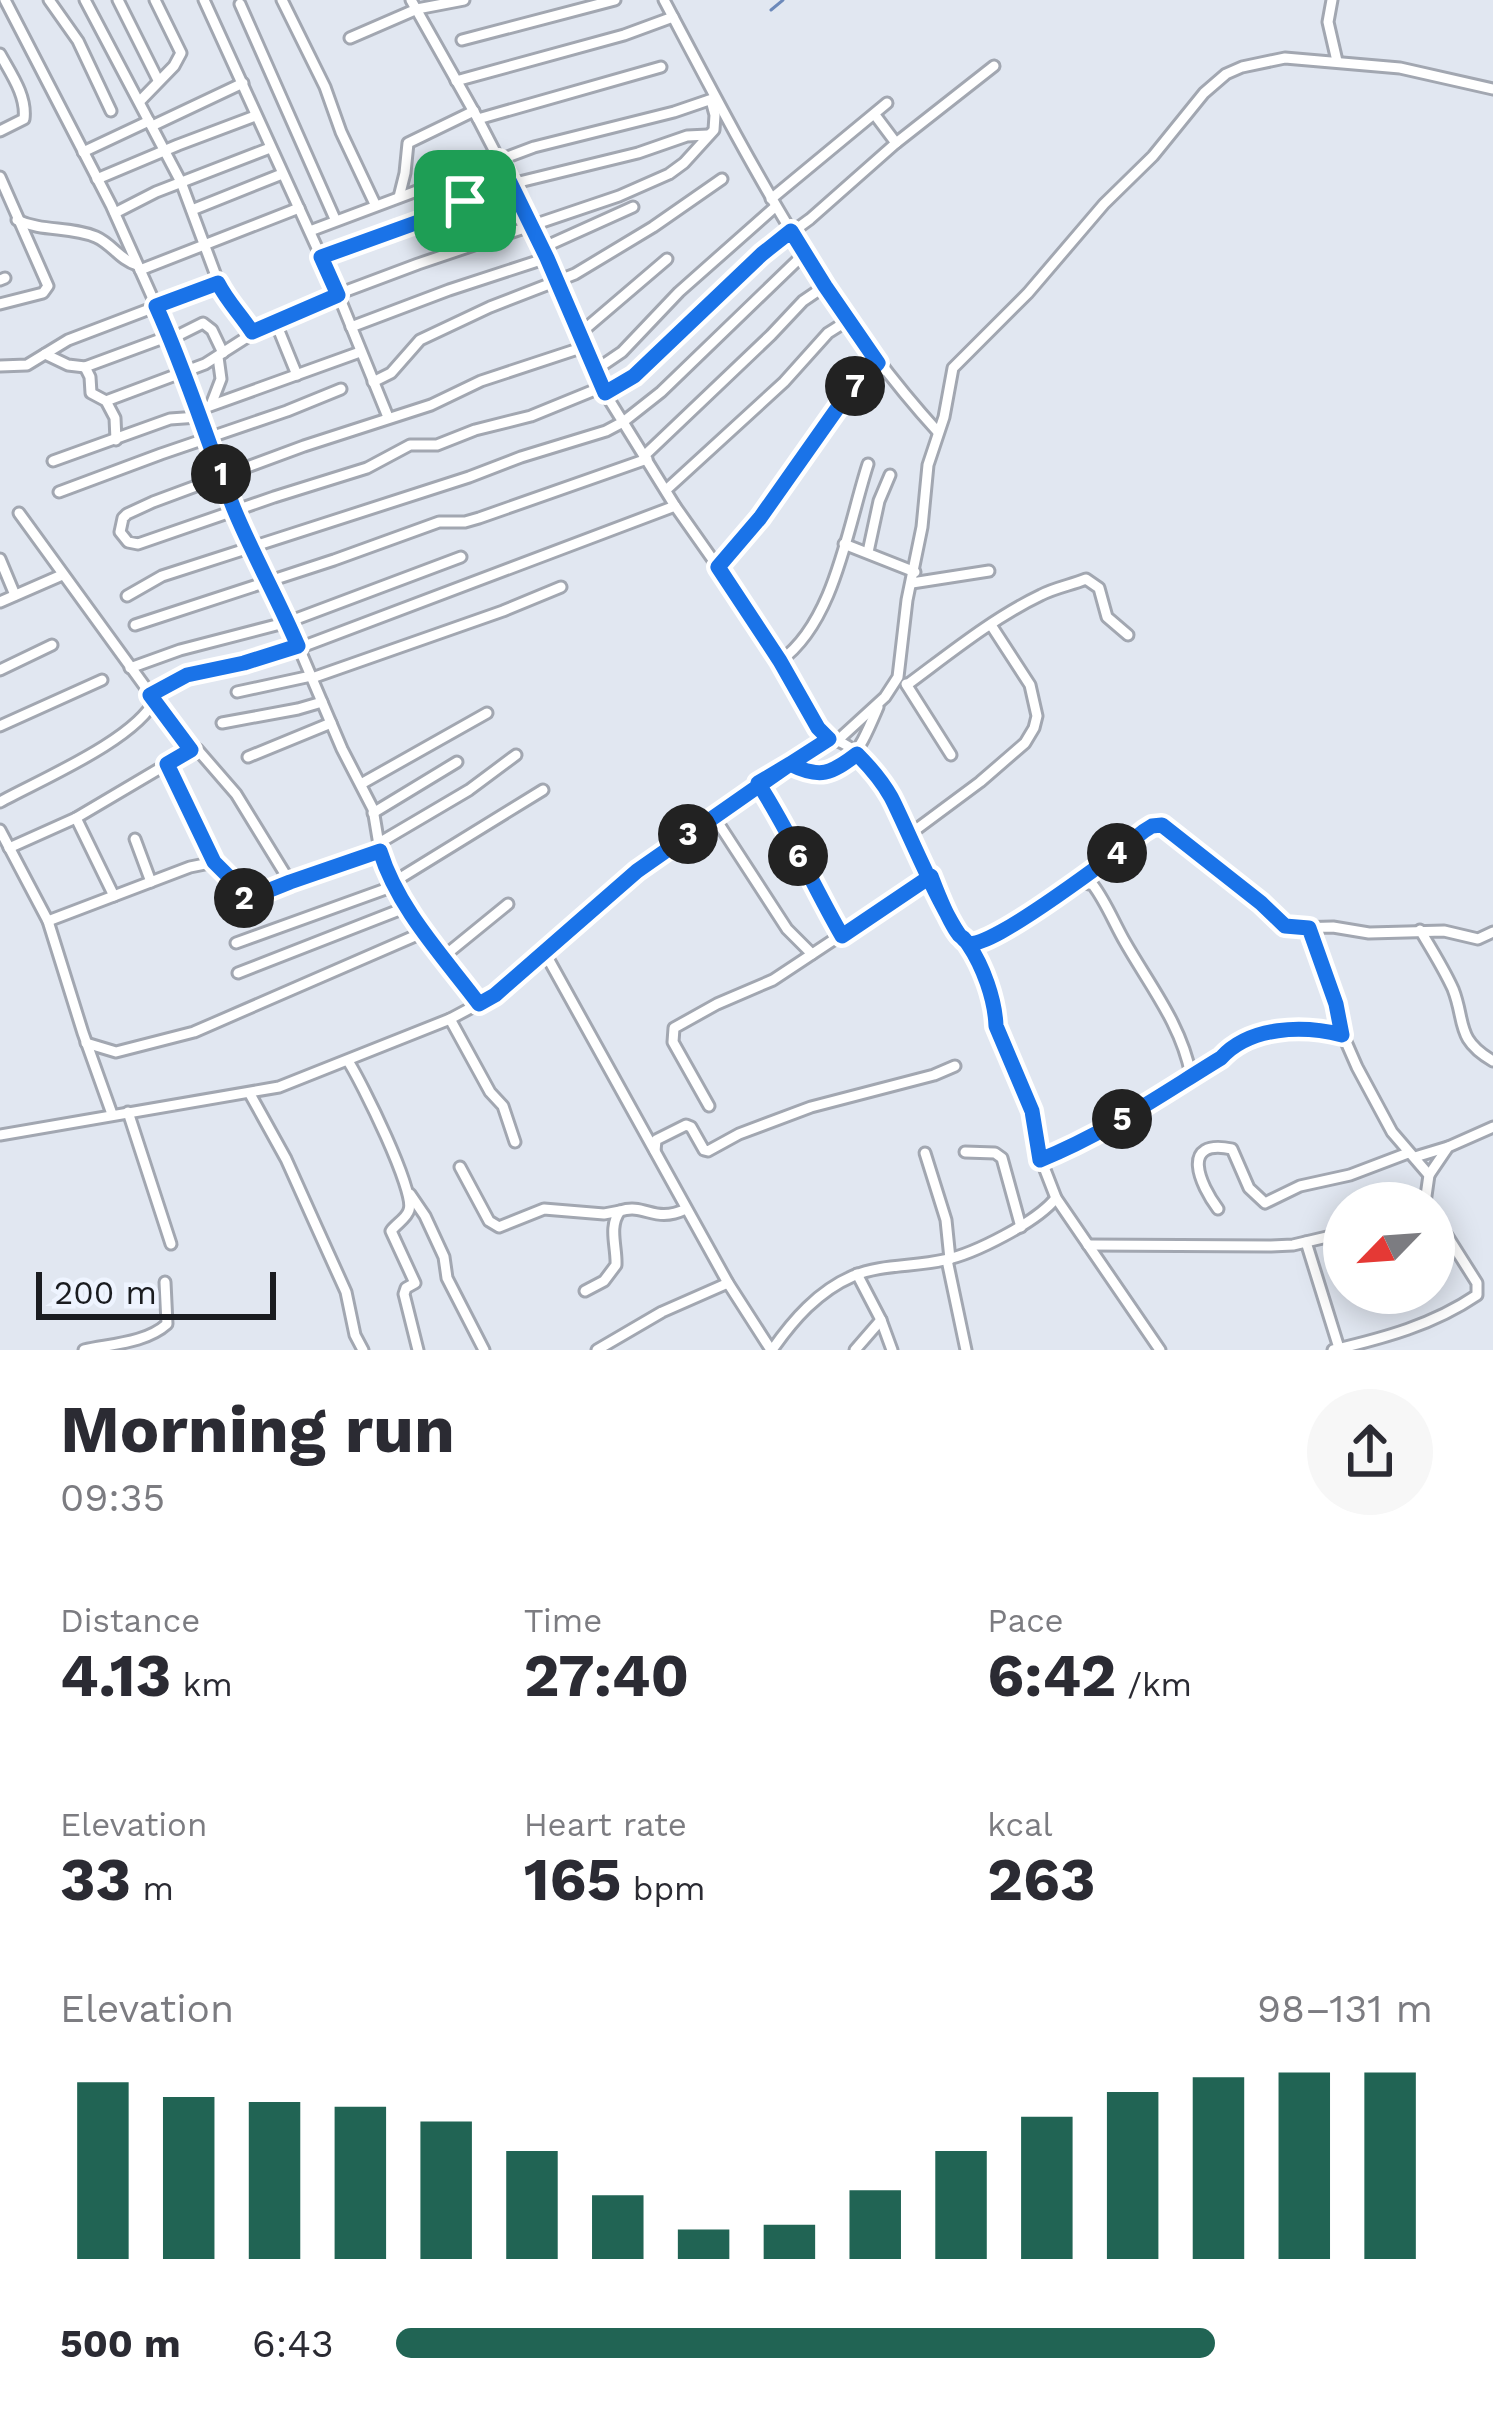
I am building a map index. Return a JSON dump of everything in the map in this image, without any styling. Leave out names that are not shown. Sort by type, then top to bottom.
[{"type":"street","points":[[5,0],[115,213],[170,337],[235,511],[374,813],[379,847],[393,884],[479,1004]]},
{"type":"street","points":[[49,0],[78,41],[111,111]]},
{"type":"street","points":[[85,0],[181,182],[227,301],[252,332]]},
{"type":"street","points":[[118,0],[158,80]]},
{"type":"street","points":[[140,101],[181,53],[155,0]]},
{"type":"street","points":[[204,0],[310,230],[388,417]]},
{"type":"street","points":[[281,0],[326,87],[375,204]]},
{"type":"street","points":[[350,38],[414,4],[464,0]]},
{"type":"street","points":[[462,40],[615,0]]},
{"type":"street","points":[[664,0],[713,99],[825,286],[878,363],[938,432]]},
{"type":"street","points":[[1332,0],[1328,22],[1337,62]]},
{"type":"street","points":[[240,4],[335,219]]},
{"type":"street","points":[[414,4],[532,224],[594,371],[622,422],[780,661],[818,728],[857,754],[886,788],[955,929],[980,968],[996,1010],[996,1026],[1032,1111],[1040,1160],[1056,1198],[1160,1350]]},
{"type":"street","points":[[456,81],[673,17]]},
{"type":"street","points":[[0,54],[26,112],[24,119],[0,130]]},
{"type":"street","points":[[0,1135],[250,1094],[293,1082],[450,1019],[495,995],[637,871],[758,783],[833,739],[893,686],[914,578],[928,465],[949,378],[957,363],[988,336],[1104,204],[1163,145],[1204,93],[1226,74],[1285,58],[1432,73],[1493,89]]},
{"type":"street","points":[[584,347],[222,476],[127,514],[120,532],[128,542],[138,544],[368,468],[410,445],[437,445],[531,416],[634,376],[762,254],[994,66]]},
{"type":"street","points":[[399,197],[408,143],[476,115],[661,67]]},
{"type":"street","points":[[83,152],[243,83]]},
{"type":"street","points":[[106,401],[184,373],[275,320],[669,174],[684,164],[716,124],[713,99]]},
{"type":"street","points":[[310,230],[534,147],[713,99]]},
{"type":"street","points":[[594,371],[622,352],[773,203],[887,103]]},
{"type":"street","points":[[875,115],[896,143]]},
{"type":"street","points":[[98,179],[255,116]]},
{"type":"street","points":[[511,184],[687,136],[708,135]]},
{"type":"street","points":[[115,213],[270,148]]},
{"type":"street","points":[[321,257],[457,208],[473,188],[473,171]]},
{"type":"street","points":[[192,210],[282,174]]},
{"type":"street","points":[[0,177],[4,196],[48,286],[43,293],[0,304]]},
{"type":"street","points":[[374,382],[400,365],[420,340],[557,282],[653,227],[722,179]]},
{"type":"street","points":[[351,327],[545,253],[633,207]]},
{"type":"street","points":[[17,220],[40,229],[99,238],[138,268],[299,208]]},
{"type":"street","points":[[127,596],[162,576],[622,422],[671,383],[805,253]]},
{"type":"street","points":[[578,334],[667,259]]},
{"type":"street","points":[[0,367],[27,365],[68,340],[218,283]]},
{"type":"street","points":[[135,625],[439,522],[479,518],[646,457],[802,301],[825,286]]},
{"type":"street","points":[[275,320],[297,375]]},
{"type":"street","points":[[666,490],[784,382],[828,333],[848,321]]},
{"type":"street","points":[[45,354],[85,367],[203,323],[212,330],[221,355],[221,379],[211,405]]},
{"type":"street","points":[[53,461],[170,419],[197,414],[360,352]]},
{"type":"street","points":[[718,567],[760,518],[839,406],[878,363]]},
{"type":"street","points":[[85,367],[91,393],[106,401],[115,418],[116,440]]},
{"type":"street","points":[[59,492],[341,389]]},
{"type":"street","points":[[780,661],[801,642],[819,613],[868,464]]},
{"type":"street","points":[[868,552],[890,475]]},
{"type":"street","points":[[0,802],[101,748],[143,718],[153,697],[187,675],[299,647],[675,506]]},
{"type":"street","points":[[19,514],[191,750]]},
{"type":"street","points":[[844,544],[914,578],[989,571]]},
{"type":"street","points":[[130,668],[288,622],[461,557]]},
{"type":"street","points":[[0,560],[15,596]]},
{"type":"street","points":[[0,602],[62,574]]},
{"type":"street","points":[[907,686],[1047,591],[1086,579],[1099,588],[1107,617],[1128,634]]},
{"type":"street","points":[[237,692],[311,677],[561,587]]},
{"type":"street","points":[[910,834],[980,782],[1025,743],[1034,728],[1030,685],[991,625]]},
{"type":"street","points":[[0,670],[52,645]]},
{"type":"street","points":[[898,673],[951,755]]},
{"type":"street","points":[[0,726],[102,680]]},
{"type":"street","points":[[790,764],[812,774],[826,773],[857,754],[881,701]]},
{"type":"street","points":[[222,723],[322,702]]},
{"type":"street","points":[[361,784],[487,712]]},
{"type":"street","points":[[248,757],[331,723]]},
{"type":"street","points":[[9,848],[76,818],[191,750],[202,752],[223,776],[290,882]]},
{"type":"street","points":[[167,764],[214,862],[247,899],[379,847],[516,755]]},
{"type":"street","points":[[374,813],[457,762]]},
{"type":"street","points":[[758,783],[842,936]]},
{"type":"street","points":[[236,943],[393,884],[543,790]]},
{"type":"street","points":[[712,815],[787,929],[812,954]]},
{"type":"street","points":[[76,818],[114,896]]},
{"type":"street","points":[[967,943],[996,936],[1144,831],[1162,825],[1285,926],[1369,933],[1458,932],[1490,938]]},
{"type":"street","points":[[0,830],[48,921],[112,1114]]},
{"type":"street","points":[[135,839],[151,882]]},
{"type":"street","points":[[48,921],[214,862]]},
{"type":"street","points":[[709,1106],[673,1042],[674,1028],[773,980],[931,876]]},
{"type":"street","points":[[1078,881],[1096,887],[1172,1019],[1192,1075]]},
{"type":"street","points":[[443,957],[508,904]]},
{"type":"street","points":[[238,973],[407,907]]},
{"type":"street","points":[[1309,928],[1342,1035],[1388,1125],[1429,1175]]},
{"type":"street","points":[[1420,930],[1456,997],[1463,1032],[1493,1061]]},
{"type":"street","points":[[86,1043],[116,1052],[194,1032],[424,932]]},
{"type":"street","points":[[544,953],[728,1283],[772,1350],[809,1306],[857,1274],[949,1259],[1021,1227],[1056,1198]]},
{"type":"street","points":[[450,1019],[490,1092],[503,1106],[515,1142]]},
{"type":"street","points":[[1040,1160],[1089,1140],[1221,1058],[1241,1040],[1304,1030],[1342,1035]]},
{"type":"street","points":[[348,1060],[393,1153],[410,1201],[409,1212],[391,1231],[415,1283],[404,1294],[418,1350]]},
{"type":"street","points":[[655,1151],[656,1140],[686,1125],[708,1151],[811,1107],[956,1066]]},
{"type":"street","points":[[250,1094],[286,1159],[346,1292],[363,1350]]},
{"type":"street","points":[[128,1112],[172,1244]]},
{"type":"street","points":[[1218,1209],[1197,1168],[1203,1152],[1232,1149],[1249,1188],[1265,1203],[1300,1186],[1448,1147],[1493,1127]]},
{"type":"street","points":[[1428,1182],[1448,1147]]},
{"type":"street","points":[[965,1152],[995,1153],[1002,1158],[1021,1227]]},
{"type":"street","points":[[926,1153],[946,1220],[966,1350]]},
{"type":"street","points":[[460,1167],[483,1213],[499,1227],[544,1209],[604,1214],[637,1208],[662,1217],[686,1209]]},
{"type":"street","points":[[407,1191],[425,1216],[444,1257],[447,1278],[484,1350]]},
{"type":"street","points":[[585,1291],[604,1281],[616,1265],[614,1218],[620,1211]]},
{"type":"street","points":[[1088,1245],[1271,1246],[1323,1238]]},
{"type":"street","points":[[1306,1242],[1336,1349],[1370,1342],[1443,1314]]},
{"type":"street","points":[[1455,1248],[1477,1283],[1477,1295],[1455,1307]]},
{"type":"street","points":[[857,1274],[892,1350]]},
{"type":"street","points":[[84,1350],[162,1329],[167,1324],[165,1282]]},
{"type":"street","points":[[597,1350],[662,1312],[728,1283]]},
{"type":"street","points":[[855,1350],[881,1320]]},
{"type":"waterway","points":[[771,10],[783,0]]},
{"type":"route","points":[[465,201],[457,208],[321,257],[338,295],[252,332],[218,283],[156,306],[235,511],[298,646],[187,675],[150,695],[191,750],[167,764],[214,862],[243,898],[380,851],[411,914],[479,1004],[637,871],[758,783],[790,764],[812,774],[826,773],[857,754],[886,788],[931,876],[955,929],[967,943],[996,936],[1090,874],[1144,831],[1162,825],[1285,926],[1309,928],[1342,1035],[1304,1030],[1249,1037],[1104,1131],[1040,1160],[1032,1111],[996,1026],[996,1010],[980,968],[955,929],[944,905],[931,876],[842,936],[758,783],[829,739],[718,567],[760,518],[839,406],[878,363],[791,231],[634,376],[605,393],[499,160],[473,171],[473,188],[465,201]]}]
